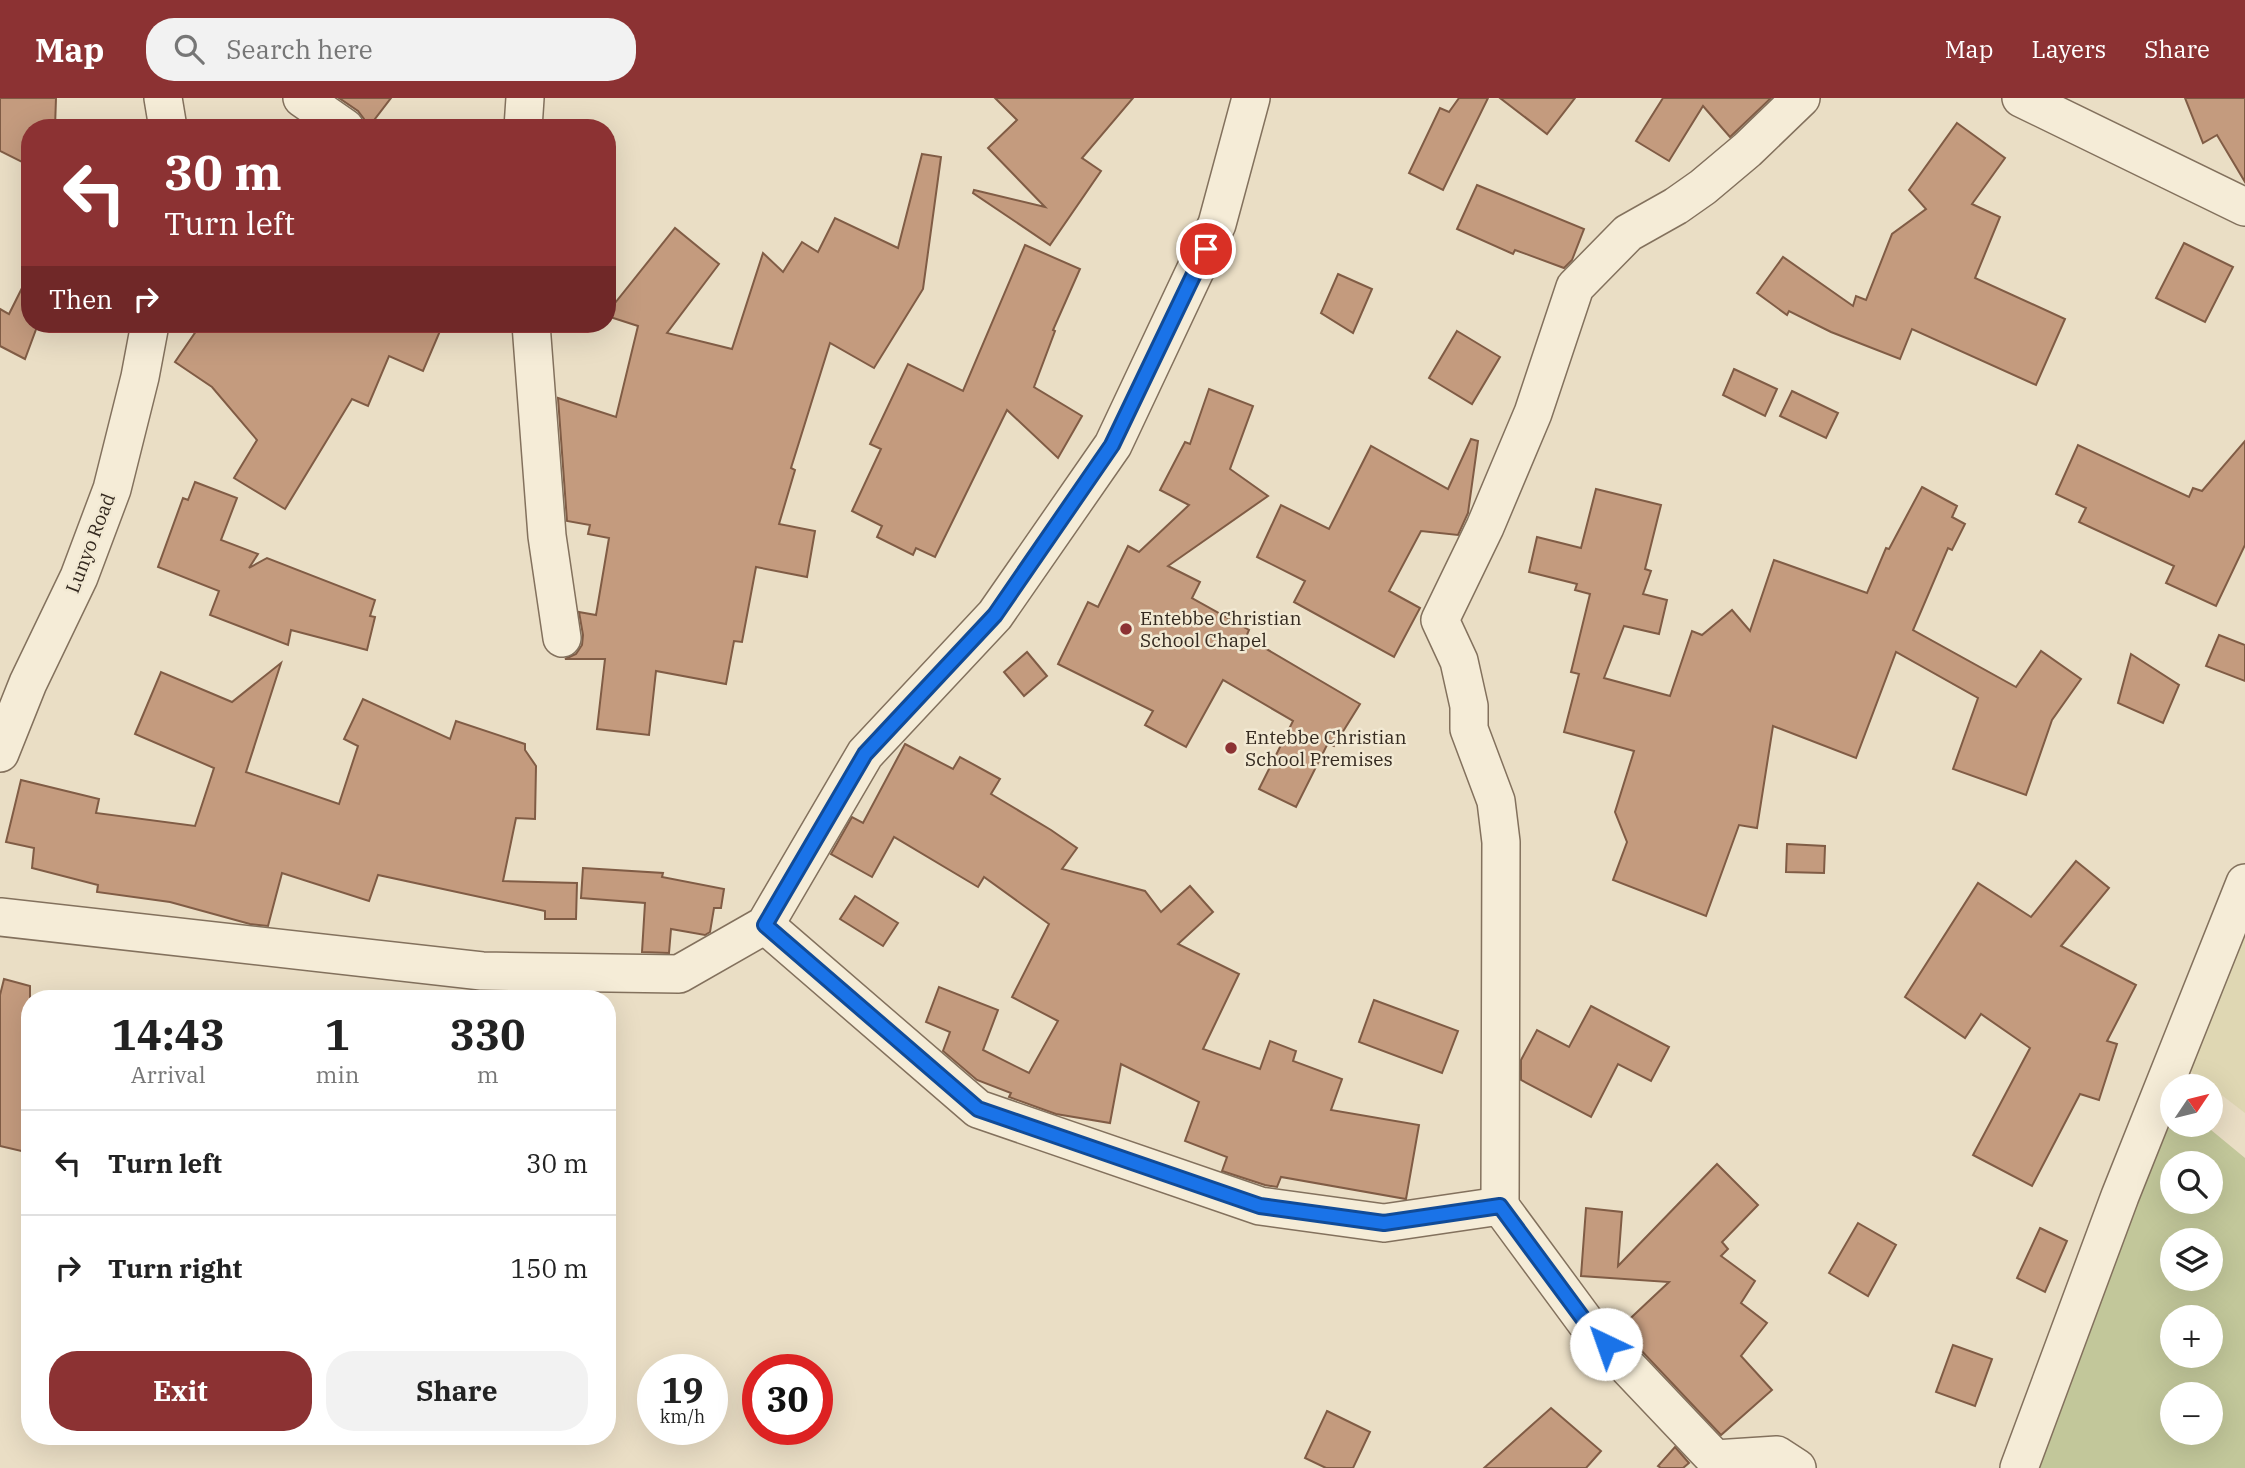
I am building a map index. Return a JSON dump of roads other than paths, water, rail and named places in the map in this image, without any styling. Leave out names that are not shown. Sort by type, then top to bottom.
[{"type":"street","points":[[163,98],[166,119]]},
{"type":"street","points":[[302,98],[332,119]]},
{"type":"street","points":[[524,119],[525,98]]},
{"type":"street","points":[[0,917],[482,971],[679,974],[765,925],[865,754],[995,615],[1112,445],[1217,224],[1251,98]]},
{"type":"street","points":[[1797,1468],[1777,1455],[1715,1459],[1587,1324],[1500,1206],[1501,842],[1496,801],[1469,729],[1469,706],[1459,661],[1440,620],[1485,527],[1533,413],[1575,287],[1628,233],[1703,187],[1747,150],[1801,98]]},
{"type":"street","points":[[2021,98],[2245,207]]},
{"type":"street","name":"Lunyo Road","points":[[0,753],[28,683],[79,577],[112,489],[148,333]]},
{"type":"street","points":[[532,333],[547,536],[562,638]]},
{"type":"street","points":[[2019,1468],[2120,1196],[2245,883]]},
{"type":"street","points":[[765,925],[978,1109],[1260,1206],[1384,1223],[1500,1206]]},
{"type":"place","name":"Entebbe Christian School Chapel","points":[[1126,629]]},
{"type":"place","name":"Entebbe Christian School Premises","points":[[1231,748]]}]
